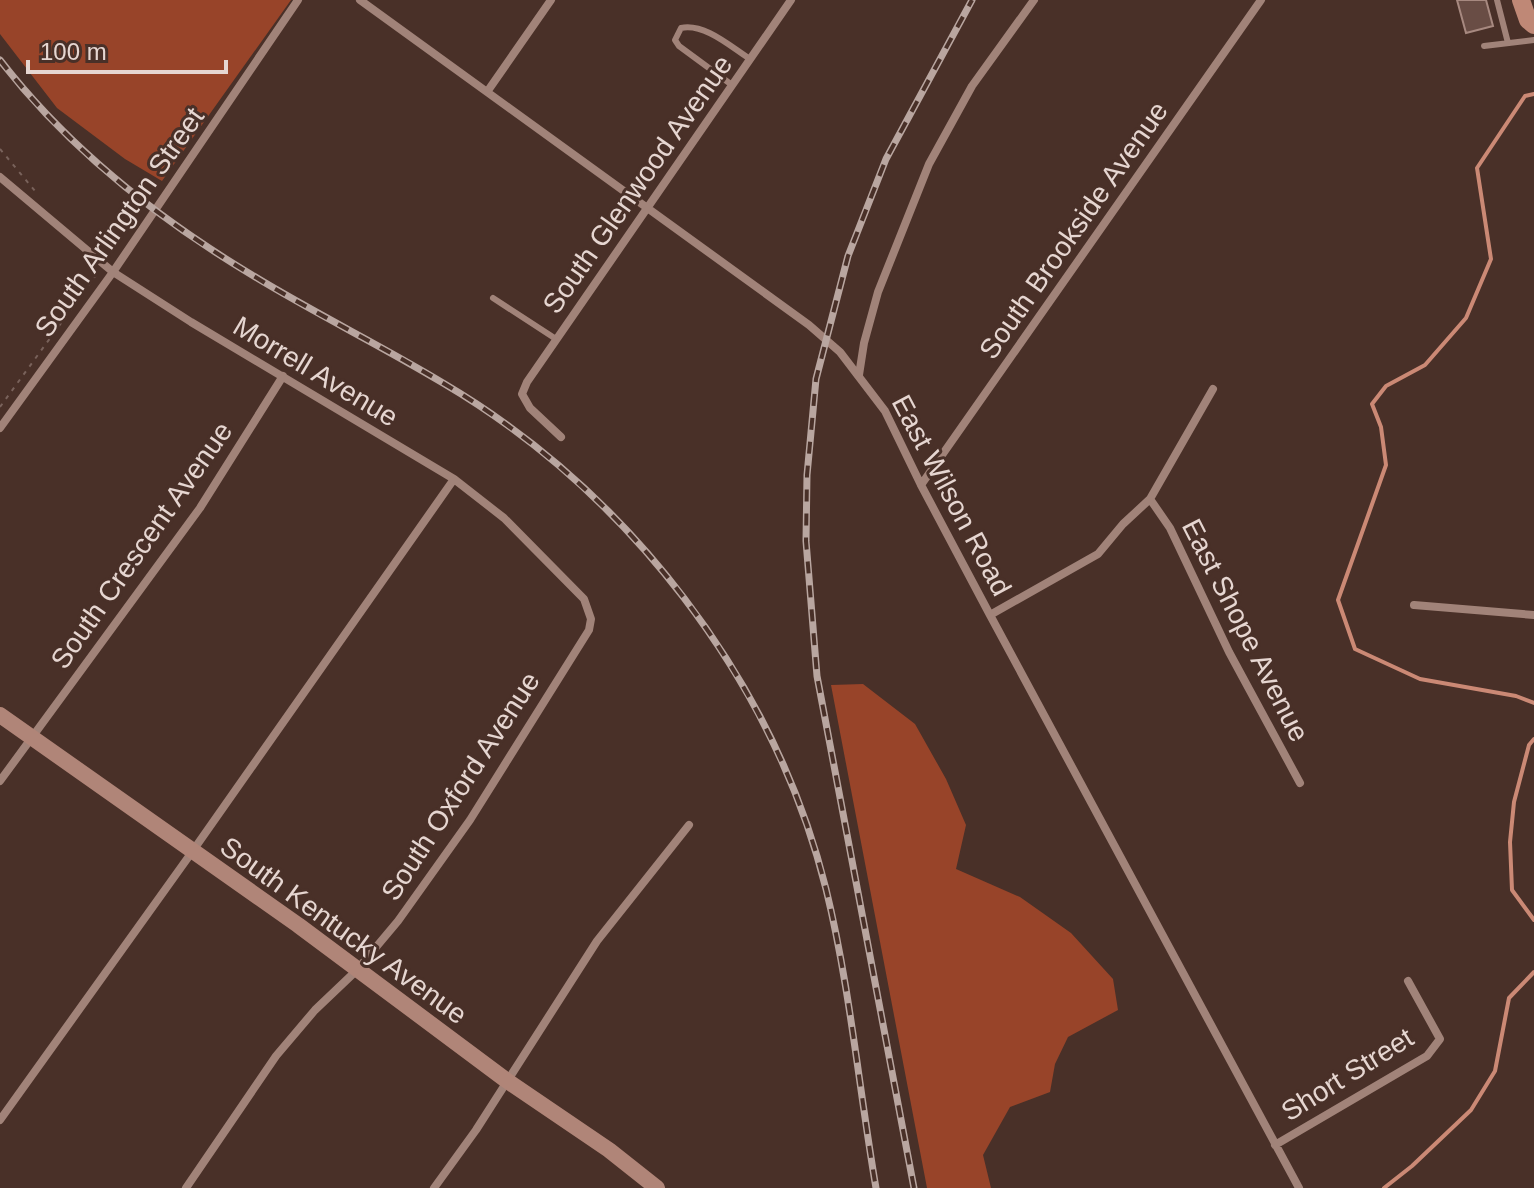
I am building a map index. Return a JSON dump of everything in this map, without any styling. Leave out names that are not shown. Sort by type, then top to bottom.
[{"type":"main road","points":[[1521,0],[1528,20],[1534,25]]},
{"type":"street","name":"South Arlington Street","points":[[0,428],[113,272],[298,0]]},
{"type":"street","name":"East Wilson Road","points":[[360,0],[817,332],[840,352],[859,375],[885,411],[990,615],[1299,1188]]},
{"type":"street","points":[[487,92],[551,0]]},
{"type":"street","name":"South Glenwood Avenue","points":[[561,437],[530,408],[522,394],[527,382],[791,0]]},
{"type":"street","points":[[859,375],[878,292],[929,164],[972,86],[1034,0]]},
{"type":"street","name":"South Brookside Avenue","points":[[921,485],[1261,0]]},
{"type":"street","name":"Morrell Avenue","points":[[0,177],[113,272],[454,479],[504,518],[560,573],[584,599],[591,619]]},
{"type":"street","name":"South Crescent Avenue","points":[[0,781],[200,508],[283,376]]},
{"type":"street","points":[[990,615],[1098,554],[1123,524],[1150,499],[1213,389]]},
{"type":"street","points":[[0,1120],[454,479]]},
{"type":"street","name":"East Shope Avenue","points":[[1150,499],[1170,528],[1229,652],[1300,783]]},
{"type":"street","points":[[1414,605],[1534,615]]},
{"type":"street","name":"South Oxford Avenue","points":[[186,1188],[276,1056],[398,921],[470,820],[589,630],[591,619]]},
{"type":"street","name":"South Kentucky Avenue","points":[[0,715],[298,925],[356,971],[609,1150],[657,1188]]},
{"type":"street","points":[[434,1188],[476,1130],[597,941],[689,825]]},
{"type":"street","name":"Short Street","points":[[1275,1145],[1427,1056],[1440,1039],[1408,981]]},
{"type":"lane","points":[[1497,0],[1508,43]]},
{"type":"lane","points":[[732,85],[679,46],[675,40],[681,28],[688,26],[706,31],[750,59]]},
{"type":"lane","points":[[1484,46],[1534,40]]},
{"type":"lane","points":[[493,298],[556,339]]},
{"type":"path","points":[[0,149],[35,191]]},
{"type":"path","points":[[0,407],[105,265]]},
{"type":"shaded area","points":[[0,0],[291,0],[162,181],[125,159],[57,108],[0,34]]},
{"type":"shaded area","points":[[863,684],[915,724],[946,779],[966,825],[956,869],[1020,897],[1071,933],[1113,979],[1118,1010],[1068,1037],[1055,1064],[1050,1092],[1010,1107],[983,1155],[991,1188],[927,1188],[831,685]]},
{"type":"building","points":[[1457,0],[1486,0],[1493,26],[1466,33]]},
{"type":"waterway","points":[[1534,94],[1525,96],[1477,168],[1491,259],[1466,318],[1425,365],[1386,386],[1372,404],[1381,427],[1386,465],[1338,600],[1355,649],[1420,679],[1516,696],[1534,703]]},
{"type":"waterway","points":[[1534,739],[1529,745],[1514,802],[1510,842],[1512,890],[1534,920]]},
{"type":"waterway","points":[[1384,1188],[1471,1110],[1495,1071],[1509,998],[1534,972]]},
{"type":"railway","points":[[914,1188],[817,676],[806,541],[807,475],[816,379],[848,256],[886,159],[972,0]]},
{"type":"railway","points":[[0,60],[26,92],[85,152],[182,230],[275,289],[443,383],[510,427],[574,479],[632,536],[684,598],[731,666],[770,737],[802,812],[834,926],[876,1188]]}]
